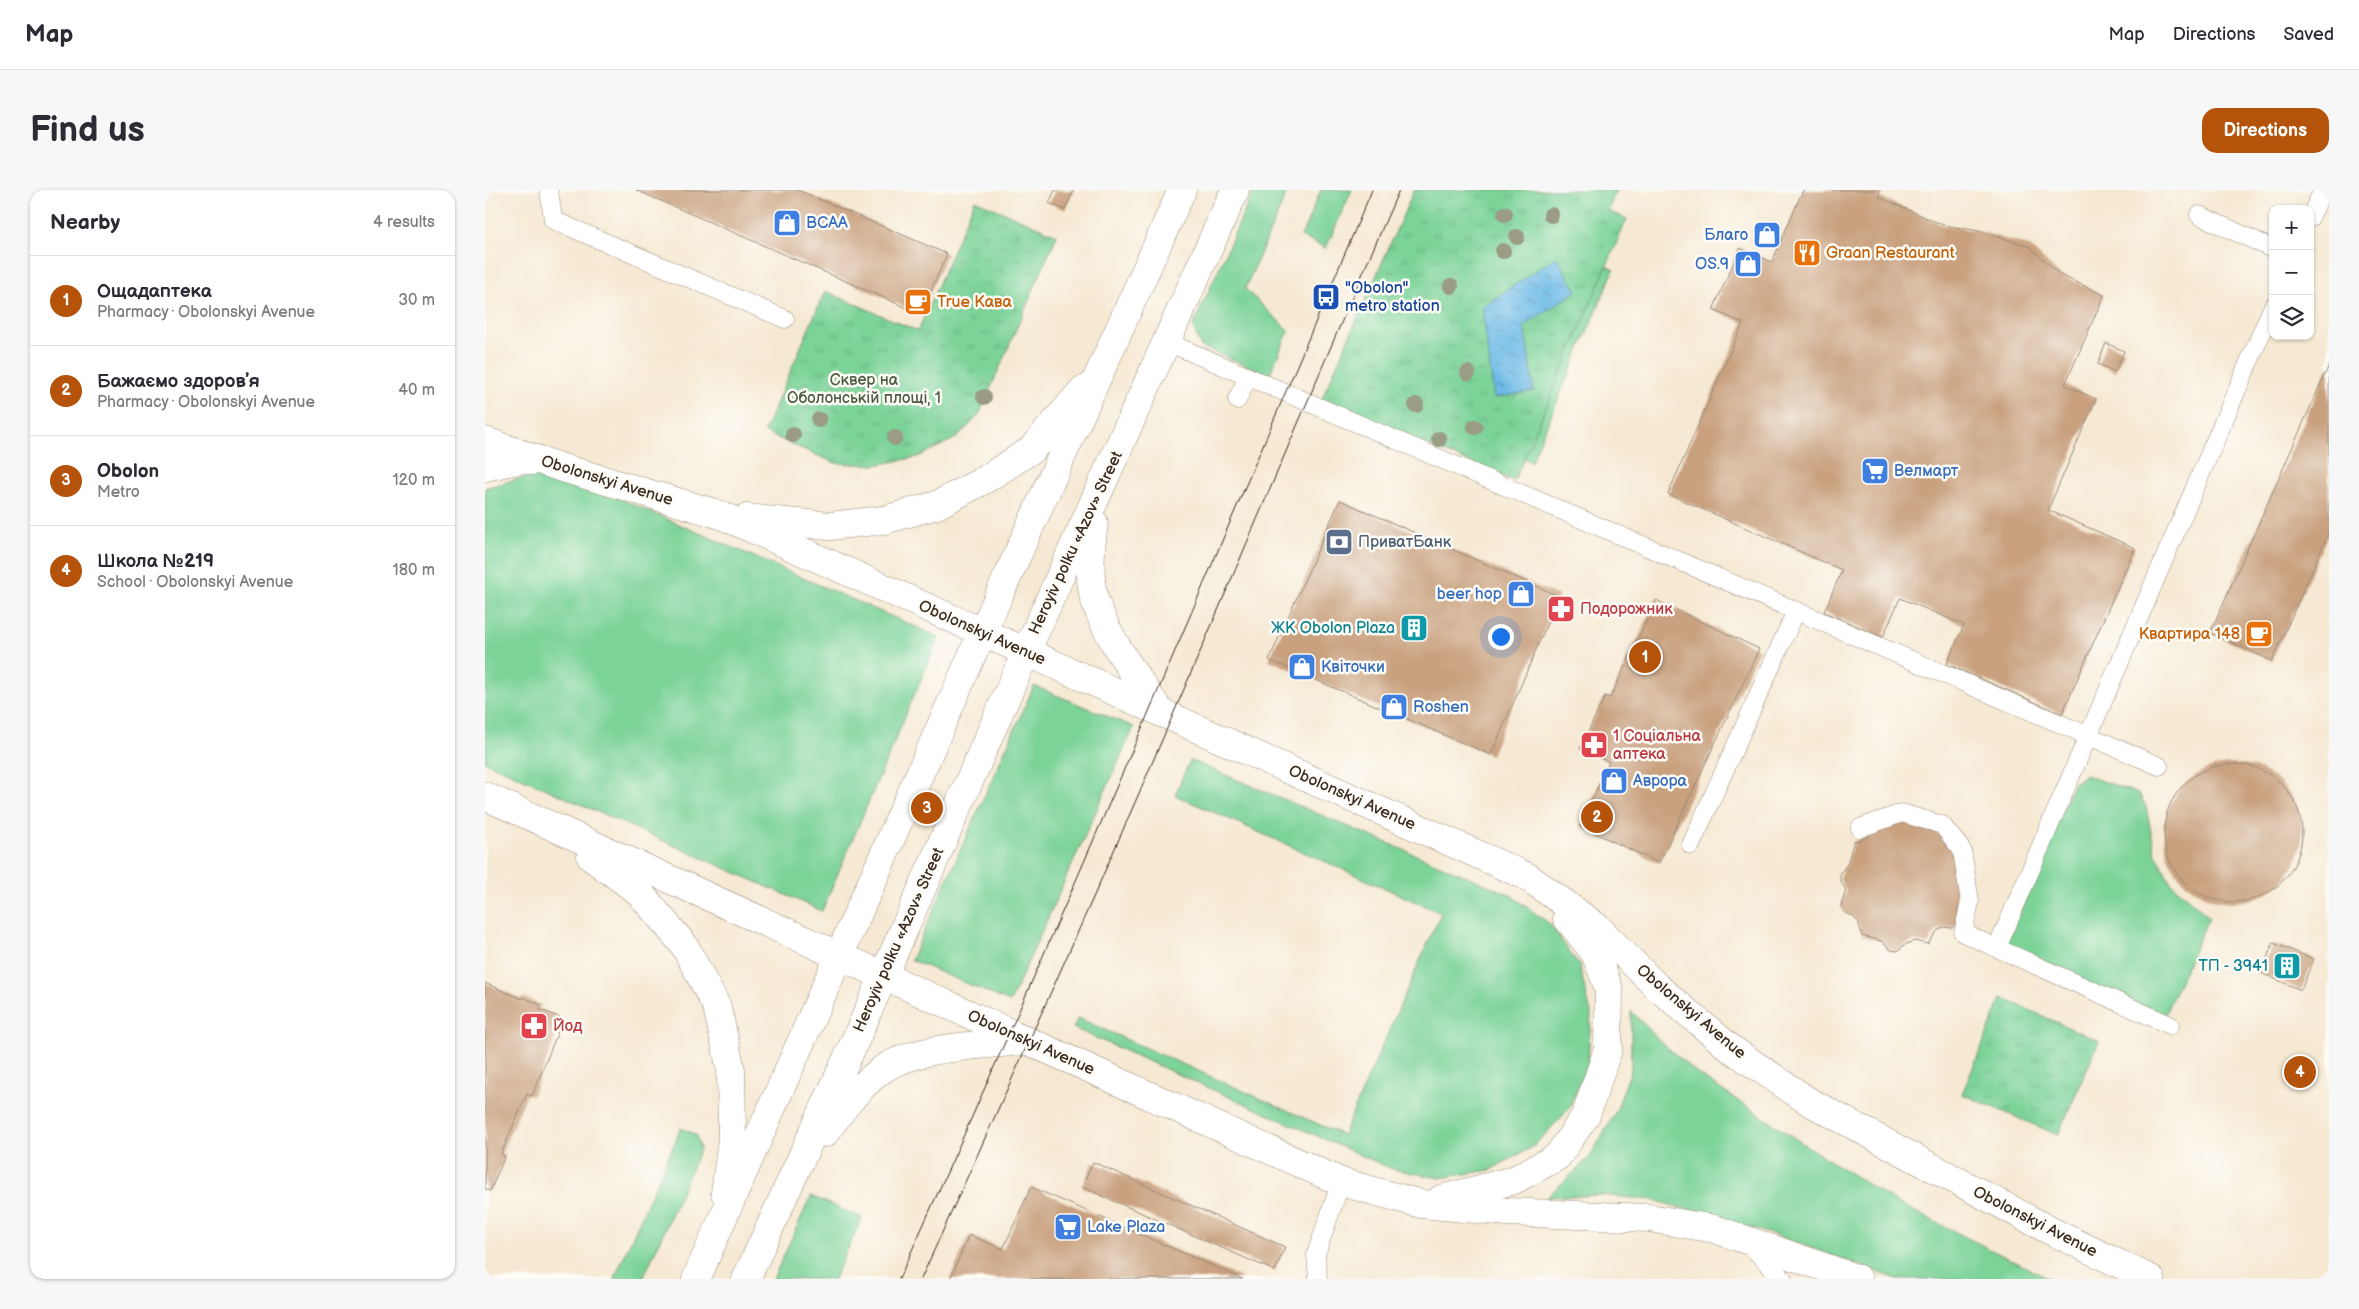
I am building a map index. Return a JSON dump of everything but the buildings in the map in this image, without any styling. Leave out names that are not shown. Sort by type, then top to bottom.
[{"type":"main road","points":[[697,1279],[982,632],[1181,190]]},
{"type":"main road","name":"Heroyiv polku «Azov» Street","points":[[745,1279],[883,976],[1026,652],[1098,497],[1235,190]]},
{"type":"main road","points":[[721,515],[830,526],[884,520],[937,505],[986,479],[1031,450],[1102,368]]},
{"type":"main road","name":"Obolonskyi Avenue","points":[[485,441],[556,466],[721,515],[1528,878],[1597,927],[1657,987],[1730,1048],[1808,1101],[1954,1180],[2151,1279]]},
{"type":"main road","points":[[485,467],[521,459],[556,466]]},
{"type":"main road","points":[[1098,497],[1090,548],[1092,590],[1106,625],[1123,657],[1161,713]]},
{"type":"main road","name":"Obolonskyi Avenue","points":[[485,796],[1341,1182],[1421,1204],[1508,1212],[1649,1218],[1715,1229],[1858,1279]]},
{"type":"main road","points":[[546,824],[639,892],[684,945],[717,1007],[731,1070],[732,1140],[719,1228]]},
{"type":"main road","points":[[1421,1204],[1514,1180],[1557,1157],[1586,1115],[1608,1050],[1609,989],[1595,953],[1569,920],[1528,878]]},
{"type":"main road","points":[[787,1185],[847,1104],[879,1072],[896,1062],[936,1050],[1026,1041]]},
{"type":"lane","points":[[549,190],[553,220],[785,319]]},
{"type":"lane","points":[[2314,209],[2323,190]]},
{"type":"lane","points":[[2199,215],[2269,247]]},
{"type":"lane","points":[[1997,948],[2269,315]]},
{"type":"lane","points":[[1167,342],[2159,766]]},
{"type":"lane","points":[[1237,400],[1248,377]]},
{"type":"lane","points":[[1691,846],[1796,611]]},
{"type":"lane","points":[[1860,828],[1902,813],[1942,825],[1962,850],[1970,902],[1963,933],[2170,1025]]},
{"type":"lane","points":[[1318,1279],[1316,1254],[1341,1182]]},
{"type":"lane","points":[[1743,1238],[1783,1279]]},
{"type":"green space","points":[[1254,190],[1288,190],[1245,289],[1289,331],[1269,375],[1200,346],[1193,326]]},
{"type":"green space","points":[[1321,190],[1352,190],[1326,248],[1301,237]]},
{"type":"green space","points":[[1414,190],[1616,190],[1608,211],[1627,219],[1514,481],[1321,401]]},
{"type":"green space","name":"Сквер на Оболонській площі, 1","points":[[975,200],[1057,235],[979,415],[958,437],[918,457],[875,465],[835,463],[764,432],[825,291],[918,331]]},
{"type":"green space","points":[[1600,263],[1614,270],[1531,462],[1517,455]]},
{"type":"green space","points":[[528,476],[577,480],[939,637],[822,911],[485,762],[485,488]]},
{"type":"green space","points":[[1034,686],[1134,727],[1010,1002],[911,960]]},
{"type":"green space","points":[[1190,760],[1509,894],[1550,924],[1579,965],[1591,1013],[1588,1063],[1569,1109],[1534,1146],[1490,1170],[1440,1178],[1392,1169],[1073,1028],[1078,1018],[1343,1135],[1441,913],[1175,795]]},
{"type":"green space","points":[[2085,775],[2139,794],[2146,807],[2155,852],[2171,883],[2209,917],[2163,1018],[2002,945],[2074,783]]},
{"type":"green space","points":[[2002,998],[2099,1041],[2058,1135],[1962,1094]]},
{"type":"green space","points":[[1631,1011],[1661,1042],[1699,1075],[1816,1152],[1899,1204],[2050,1279],[1897,1279],[1772,1234],[1653,1200],[1601,1195],[1547,1197],[1590,1157],[1616,1111],[1631,1070]]},
{"type":"green space","points":[[681,1128],[696,1135],[700,1149],[643,1279],[614,1279]]},
{"type":"green space","points":[[811,1196],[862,1218],[834,1279],[773,1279]]},
{"type":"water","points":[[1556,257],[1577,291],[1524,326],[1534,391],[1494,398],[1482,307]]},
{"type":"tram line","points":[[899,1279],[1080,872],[1372,190]]},
{"type":"tram line","points":[[921,1279],[1111,858],[1399,190]]},
{"type":"place","name":"BCAA","points":[[787,223]]},
{"type":"place","name":"Благо","points":[[1767,235]]},
{"type":"place","name":"Graan Restaurant","points":[[1807,253]]},
{"type":"place","name":"OS.9","points":[[1748,264]]},
{"type":"place","name":"\"Obolon\" metro station","points":[[1326,297]]},
{"type":"place","name":"True Кава","points":[[918,302]]},
{"type":"place","name":"Велмарт","points":[[1875,471]]},
{"type":"place","name":"ПриватБанк","points":[[1339,542]]},
{"type":"place","name":"beer hop","points":[[1521,594]]},
{"type":"place","name":"Подорожник","points":[[1561,609]]},
{"type":"place","name":"ЖК Obolon Plaza","points":[[1414,628]]},
{"type":"place","name":"Квартира 148","points":[[2259,634]]},
{"type":"place","name":"Ощадаптека","points":[[1645,657]]},
{"type":"place","name":"Квіточки","points":[[1302,667]]},
{"type":"place","name":"Roshen","points":[[1394,707]]},
{"type":"place","name":"1 Соціальна аптека","points":[[1594,745]]},
{"type":"place","name":"Аврора","points":[[1614,781]]},
{"type":"place","name":"Obolon","points":[[927,808]]},
{"type":"place","name":"Бажаємо здоровʼя","points":[[1597,817]]},
{"type":"place","name":"ТП - 3941","points":[[2287,966]]},
{"type":"place","name":"Йод","points":[[534,1026]]},
{"type":"place","name":"Школа №219","points":[[2300,1072]]},
{"type":"place","name":"Lake Plaza","points":[[1068,1227]]}]
